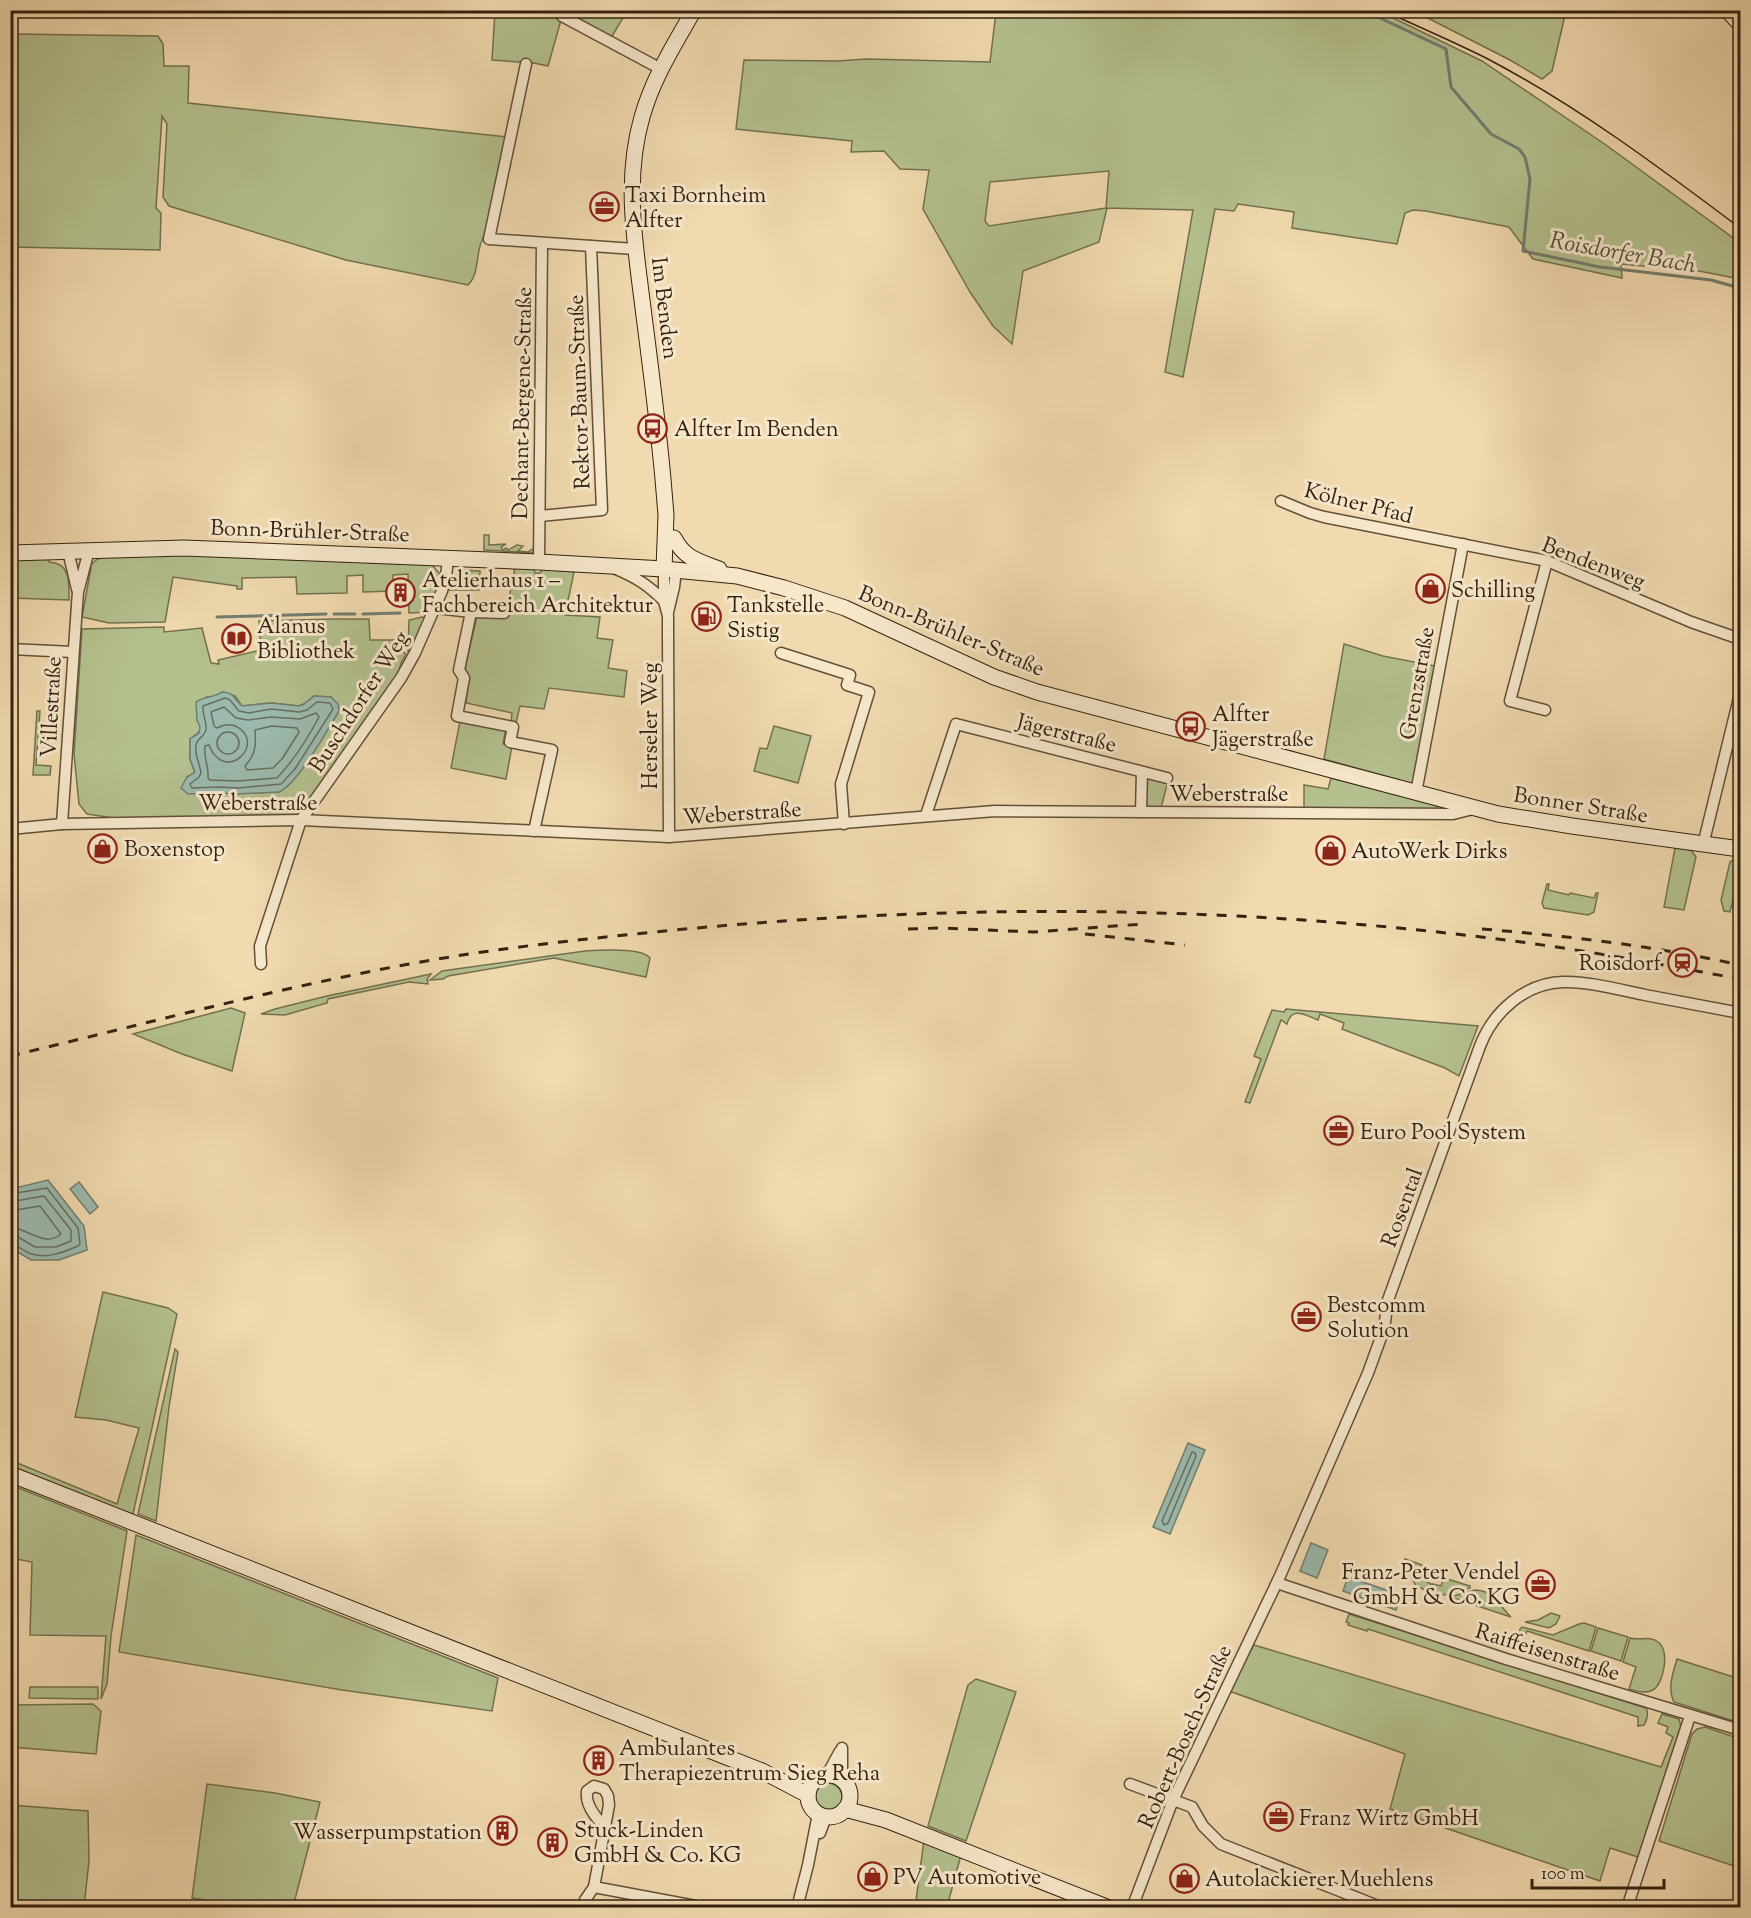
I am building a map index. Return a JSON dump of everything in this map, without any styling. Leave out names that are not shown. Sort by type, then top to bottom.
[{"type":"street","name":"Im Benden","points":[[670,569],[658,423],[631,208],[634,156],[642,117],[661,69],[694,10]]},
{"type":"street","points":[[1727,10],[1740,24]]},
{"type":"street","points":[[562,16],[661,69]]},
{"type":"street","points":[[526,64],[489,239],[635,249]]},
{"type":"street","name":"Dechant-Bergene-Straße","points":[[539,562],[542,244]]},
{"type":"street","name":"Rektor-Baum-Straße","points":[[540,516],[602,510],[591,246]]},
{"type":"street","name":"Kölner Pfad","points":[[1281,501],[1324,517],[1429,538]]},
{"type":"street","name":"Im Benden","points":[[666,515],[674,538],[670,569]]},
{"type":"street","points":[[674,538],[688,557],[736,576]]},
{"type":"street","name":"Bendenweg","points":[[1429,538],[1547,561],[1691,622],[1740,639]]},
{"type":"street","name":"Grenzstraße","points":[[1416,793],[1463,544]]},
{"type":"street","name":"Bonn-Brühler-Straße","points":[[10,553],[184,548],[539,562],[670,569],[736,576],[784,588],[845,608],[994,677],[1037,692],[1416,793]]},
{"type":"street","name":"Villestraße","points":[[62,824],[78,592],[89,550]]},
{"type":"street","name":"Villestraße","points":[[68,551],[78,592]]},
{"type":"street","name":"Buschdorfer Weg","points":[[261,964],[260,946],[301,820],[401,678],[436,608],[446,577],[448,558]]},
{"type":"street","points":[[1545,710],[1510,701],[1547,561]]},
{"type":"street","name":"Bonn-Brühler-Straße","points":[[607,566],[635,577],[649,586],[664,601]]},
{"type":"street","name":"Herseler Weg","points":[[668,616],[664,601],[670,569]]},
{"type":"street","name":"Herseler Weg","points":[[669,837],[668,616],[674,587],[670,569]]},
{"type":"street","points":[[436,608],[504,613]]},
{"type":"street","points":[[471,612],[459,670],[464,678],[457,716],[513,727],[510,742],[552,750],[534,831]]},
{"type":"street","points":[[10,649],[73,652]]},
{"type":"street","points":[[781,653],[850,675],[847,685],[869,692],[841,784],[844,824]]},
{"type":"street","points":[[1704,845],[1740,694]]},
{"type":"street","name":"Jägerstraße","points":[[926,815],[956,724],[1167,778]]},
{"type":"street","points":[[1141,812],[1142,772]]},
{"type":"street","name":"Bonner Straße","points":[[1416,793],[1476,808],[1572,826],[1740,849]]},
{"type":"street","name":"Weberstraße","points":[[10,829],[62,824],[301,820],[669,837],[995,811],[1453,814],[1476,808]]},
{"type":"street","name":"Rosental","points":[[1277,1583],[1379,1344],[1388,1300],[1488,1028],[1507,1005],[1544,985],[1562,982],[1626,991],[1740,1013]]},
{"type":"street","points":[[10,1474],[810,1789]]},
{"type":"street","name":"Raiffeisenstraße","points":[[1277,1583],[1495,1655],[1740,1730]]},
{"type":"street","name":"Robert-Bosch-Straße","points":[[1132,1908],[1173,1800],[1277,1583]]},
{"type":"street","points":[[1627,1908],[1690,1716]]},
{"type":"street","points":[[834,1778],[848,1788],[847,1804],[837,1815],[822,1815],[810,1804],[810,1789],[817,1779],[834,1778]]},
{"type":"street","points":[[1130,1785],[1192,1807],[1203,1826],[1221,1844],[1383,1908]]},
{"type":"street","points":[[847,1804],[1109,1907]]},
{"type":"street","points":[[797,1908],[822,1815]]},
{"type":"street","points":[[583,1908],[585,1900],[594,1887],[604,1827]]},
{"type":"street","points":[[594,1887],[706,1908]]},
{"type":"green space","points":[[495,11],[627,11],[611,38],[563,13],[548,66],[492,60]]},
{"type":"green space","points":[[984,11],[1379,11],[1482,61],[1606,145],[1740,243],[1740,279],[1699,271],[1621,264],[1622,278],[1533,259],[1509,227],[1426,211],[1413,210],[1405,213],[1397,244],[1292,228],[1294,212],[1238,204],[1234,211],[1215,209],[1183,377],[1165,372],[1193,210],[1107,208],[1099,242],[1023,271],[1012,344],[993,326],[970,292],[923,209],[929,170],[900,169],[884,151],[851,152],[852,141],[736,129],[744,60],[866,59],[990,62],[996,12]],"holes":[[[1109,171],[1106,208],[989,226],[985,221],[990,182]]]},
{"type":"green space","points":[[1414,11],[1566,11],[1552,71],[1542,79]]},
{"type":"green space","points":[[11,34],[158,36],[163,44],[164,66],[189,66],[188,103],[507,137],[486,233],[482,239],[472,280],[468,285],[346,260],[169,206],[163,197],[167,124],[162,116],[156,208],[161,213],[160,250],[11,247]]},
{"type":"green space","points":[[484,535],[489,535],[489,545],[506,544],[501,547],[503,550],[517,545],[523,546],[518,551],[528,552],[534,548],[533,553],[484,550]]},
{"type":"green space","points":[[182,555],[432,565],[440,574],[440,579],[429,612],[409,613],[408,574],[393,575],[393,591],[363,592],[363,575],[347,576],[347,593],[297,594],[296,577],[242,578],[242,589],[237,589],[237,586],[173,577],[165,622],[109,623],[82,617],[91,568],[89,567],[96,560],[102,557]]},
{"type":"green space","points":[[11,559],[48,559],[49,562],[61,566],[67,575],[69,600],[11,598]]},
{"type":"green space","points":[[515,567],[534,569],[535,573],[540,573],[542,569],[574,572],[565,615],[600,617],[597,638],[613,640],[608,668],[627,671],[624,697],[549,688],[544,709],[520,706],[516,723],[511,722],[512,713],[466,703],[469,677],[465,668],[477,616],[506,614]]},
{"type":"green space","points":[[459,570],[480,571],[479,590],[449,590]]},
{"type":"green space","points":[[426,618],[410,653],[408,652],[409,620]]},
{"type":"green space","points":[[369,619],[370,640],[403,640],[403,652],[406,654],[398,675],[298,815],[121,819],[87,814],[79,804],[74,754],[82,629],[164,627],[164,632],[202,628],[211,663],[219,664],[218,660],[261,650],[259,621]],"holes":[[[222,692],[235,696],[242,706],[271,703],[299,706],[314,696],[331,697],[339,711],[300,772],[279,792],[203,794],[187,777],[195,773],[190,759],[190,739],[199,732],[201,727],[197,720],[206,697],[213,697]]]},
{"type":"green space","points":[[1344,644],[1383,656],[1435,666],[1414,784],[1324,759]]},
{"type":"green space","points":[[37,711],[40,711],[36,765],[51,766],[50,775],[33,775]]},
{"type":"green space","points":[[460,721],[506,728],[503,744],[512,746],[506,779],[451,768]]},
{"type":"green space","points":[[774,726],[811,736],[798,783],[754,771],[760,748],[767,749]]},
{"type":"green space","points":[[1147,775],[1168,781],[1161,808],[1146,806]]},
{"type":"green space","points":[[1331,778],[1437,805],[1437,809],[1304,808],[1304,785],[1328,789]]},
{"type":"green space","points":[[1675,848],[1691,850],[1696,857],[1684,910],[1664,907]]},
{"type":"green space","points":[[1740,860],[1740,871],[1730,912],[1724,911],[1721,900],[1730,862]]},
{"type":"green space","points":[[1547,884],[1549,884],[1548,890],[1569,895],[1570,893],[1594,898],[1598,893],[1594,912],[1588,915],[1544,908],[1542,903]]},
{"type":"green space","points":[[620,950],[645,954],[650,958],[646,977],[554,958],[430,980],[442,971],[585,951]]},
{"type":"green space","points":[[431,974],[427,979],[428,984],[409,982],[328,999],[327,1003],[285,1015],[261,1014],[327,996]]},
{"type":"green space","points":[[231,1008],[245,1013],[232,1071],[133,1034]]},
{"type":"green space","points":[[1286,1009],[1478,1026],[1459,1076],[1445,1068],[1342,1029],[1344,1023],[1320,1014],[1318,1020],[1300,1013],[1292,1015],[1287,1024],[1281,1020],[1250,1103],[1245,1102],[1261,1059],[1254,1056],[1272,1010],[1284,1012]]},
{"type":"green space","points":[[103,1292],[168,1308],[177,1314],[133,1514],[11,1466],[10,1460],[117,1504],[139,1428],[106,1420],[75,1417]]},
{"type":"green space","points":[[175,1349],[178,1352],[169,1407],[156,1521],[138,1514]]},
{"type":"green space","points":[[11,1485],[127,1531],[111,1636],[107,1684],[101,1699],[106,1636],[30,1635],[32,1562],[11,1558]]},
{"type":"green space","points":[[136,1535],[498,1678],[492,1711],[342,1690],[119,1652]]},
{"type":"green space","points":[[1405,1559],[1422,1565],[1430,1573],[1442,1578],[1441,1581],[1427,1576],[1425,1581],[1431,1584],[1428,1591],[1416,1586]]},
{"type":"green space","points":[[1444,1578],[1470,1586],[1470,1588],[1444,1595],[1430,1591],[1432,1584],[1441,1586]]},
{"type":"green space","points":[[1475,1590],[1488,1593],[1496,1599],[1511,1617],[1450,1597]]},
{"type":"green space","points":[[1551,1613],[1560,1616],[1556,1624],[1549,1628],[1525,1622],[1538,1620]]},
{"type":"green space","points":[[1349,1614],[1646,1708],[1646,1721],[1644,1725],[1638,1726],[1638,1717],[1368,1629],[1367,1631],[1348,1625],[1349,1623],[1346,1622]]},
{"type":"green space","points":[[1584,1623],[1596,1627],[1589,1651],[1527,1631],[1524,1638],[1519,1634],[1522,1627],[1553,1635]]},
{"type":"green space","points":[[1598,1628],[1628,1637],[1621,1661],[1591,1651]]},
{"type":"green space","points":[[1630,1638],[1652,1639],[1662,1646],[1665,1659],[1663,1674],[1653,1690],[1641,1692],[1629,1689],[1636,1667],[1623,1662]]},
{"type":"green space","points":[[1254,1645],[1661,1767],[1673,1737],[1666,1733],[1668,1727],[1658,1723],[1662,1714],[1679,1719],[1681,1727],[1641,1858],[1610,1848],[1600,1881],[1390,1809],[1405,1754],[1229,1691]]},
{"type":"green space","points":[[1677,1659],[1740,1679],[1740,1723],[1674,1702],[1671,1686]]},
{"type":"green space","points":[[976,1679],[1016,1692],[966,1841],[928,1826],[968,1685]]},
{"type":"green space","points":[[30,1687],[98,1687],[98,1699],[29,1698]]},
{"type":"green space","points":[[93,1704],[101,1711],[96,1754],[11,1747],[11,1705]]},
{"type":"green space","points":[[1705,1727],[1740,1739],[1740,1868],[1659,1841],[1692,1734],[1697,1729]]},
{"type":"green space","points":[[828,1783],[838,1787],[842,1797],[838,1807],[828,1811],[818,1807],[814,1797],[818,1787]]},
{"type":"green space","points":[[207,1784],[275,1793],[320,1802],[293,1907],[250,1907],[192,1898]]},
{"type":"green space","points":[[10,1805],[88,1811],[89,1861],[84,1907],[11,1907]]},
{"type":"green space","points":[[924,1840],[961,1855],[947,1907],[915,1908]]},
{"type":"water","points":[[222,692],[232,695],[242,706],[271,703],[299,706],[314,696],[331,697],[338,704],[339,711],[303,768],[279,792],[188,794],[181,788],[187,777],[195,772],[190,759],[190,739],[199,733],[200,727],[197,720],[196,702]]},
{"type":"water","points":[[48,1180],[84,1226],[87,1250],[59,1260],[31,1260],[11,1248],[11,1189]]},
{"type":"water","points":[[79,1182],[98,1207],[90,1214],[70,1189]]},
{"type":"water","points":[[1188,1443],[1205,1450],[1170,1534],[1153,1527]]},
{"type":"water","points":[[1311,1543],[1328,1550],[1317,1578],[1300,1571]]},
{"type":"water","points":[[1348,1577],[1401,1595],[1396,1610],[1343,1591]]},
{"type":"waterway","name":"Roisdorfer Bach","points":[[1363,10],[1446,49],[1451,87],[1491,134],[1519,149],[1525,157],[1530,179],[1523,251],[1600,267],[1711,280],[1740,288]]},
{"type":"waterway","points":[[363,614],[400,613]]},
{"type":"waterway","points":[[217,617],[326,614]]},
{"type":"waterway","points":[[334,614],[355,614]]},
{"type":"tram line","points":[[1382,10],[1486,58],[1585,116],[1740,228]]},
{"type":"railway","points":[[10,1056],[288,989],[456,956],[665,931],[869,916],[971,912],[1073,912],[1175,913],[1277,918],[1379,926],[1514,941],[1740,979]]},
{"type":"railway","points":[[908,929],[1034,932],[1143,924]]},
{"type":"railway","points":[[1482,929],[1612,942],[1740,965]]},
{"type":"railway","points":[[1085,934],[1185,945]]},
{"type":"place","name":"Taxi Bornheim Alfter","points":[[604,207]]},
{"type":"place","name":"Alfter Im Benden","points":[[653,428]]},
{"type":"place","name":"Schilling","points":[[1430,589]]},
{"type":"place","name":"Atelierhaus 1 – Fachbereich Architektur","points":[[401,592]]},
{"type":"place","name":"Tankstelle Sistig","points":[[706,617]]},
{"type":"place","name":"Alanus Bibliothek","points":[[236,638]]},
{"type":"place","name":"Alfter Jägerstraße","points":[[1191,726]]},
{"type":"place","name":"Boxenstop","points":[[103,848]]},
{"type":"place","name":"AutoWerk Dirks","points":[[1330,850]]},
{"type":"place","name":"Roisdorf","points":[[1682,962]]},
{"type":"place","name":"Euro Pool System","points":[[1339,1131]]},
{"type":"place","name":"Bestcomm Solution","points":[[1306,1317]]},
{"type":"place","name":"Franz-Peter Vendel GmbH & Co. KG","points":[[1541,1584]]},
{"type":"place","name":"Ambulantes Therapiezentrum Sieg Reha","points":[[598,1760]]},
{"type":"place","name":"Franz Wirtz GmbH","points":[[1278,1817]]},
{"type":"place","name":"Wasserpumpstation","points":[[503,1831]]},
{"type":"place","name":"Stuck-Linden GmbH & Co. KG","points":[[553,1842]]},
{"type":"place","name":"PV Automotive","points":[[872,1876]]},
{"type":"place","name":"Autolackierer Muehlens","points":[[1184,1878]]}]
